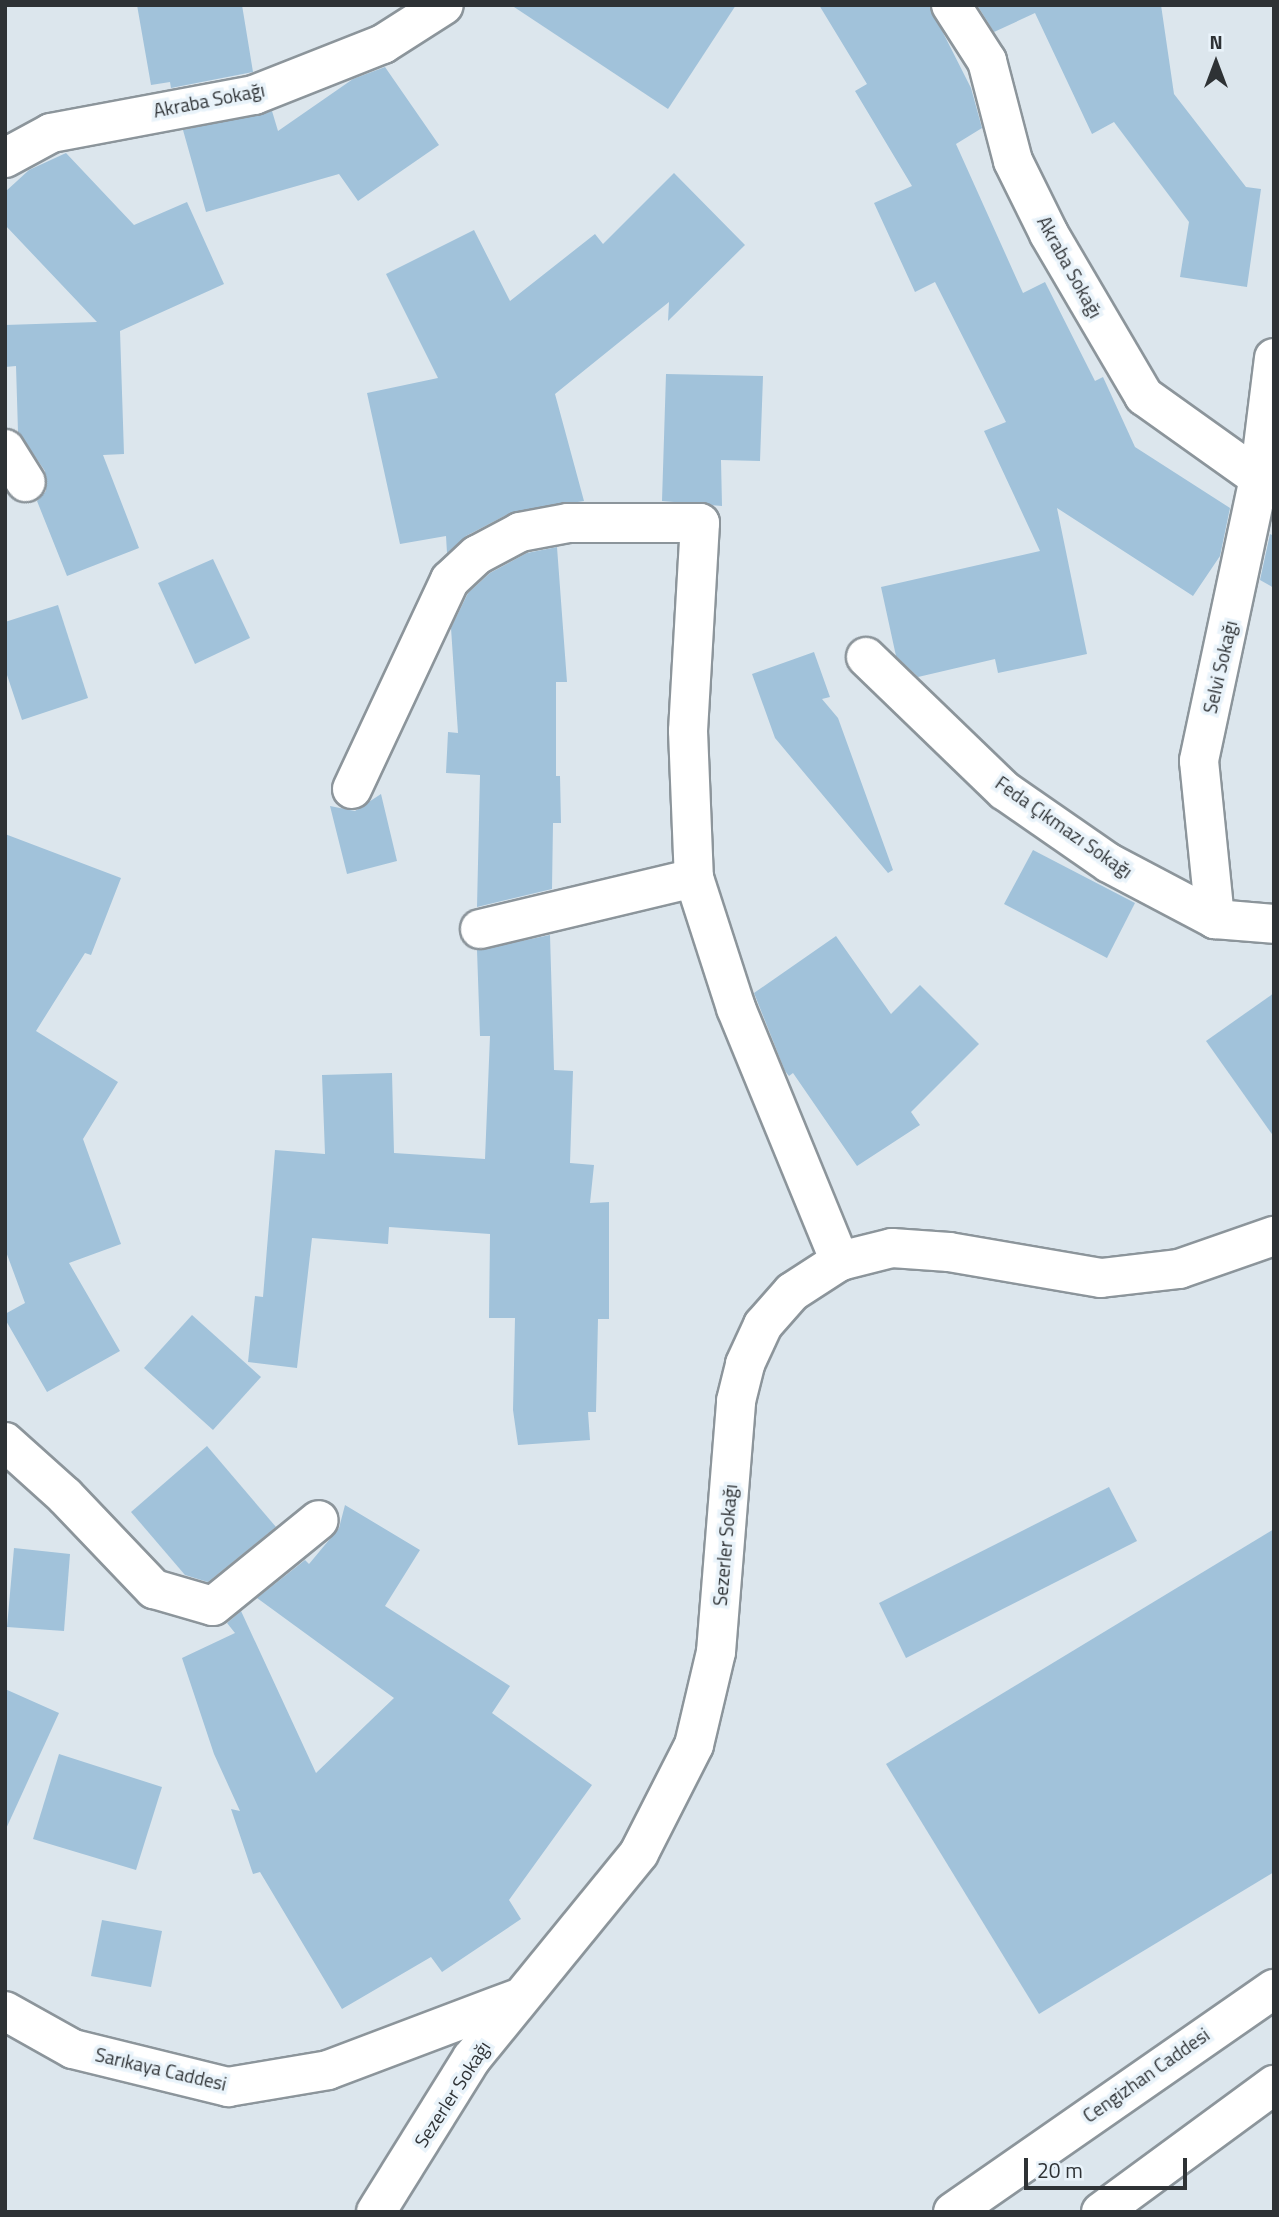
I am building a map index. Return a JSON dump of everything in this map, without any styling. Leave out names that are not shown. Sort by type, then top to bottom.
[{"type":"street","name":"Akraba Sokağı","points":[[5,158],[51,133],[254,95],[383,44],[444,5]]},
{"type":"street","name":"Akraba Sokağı","points":[[951,5],[987,61],[1013,161],[1049,234],[1144,396],[1259,478]]},
{"type":"street","name":"Selvi Sokağı","points":[[1215,919],[1199,761],[1259,478],[1274,358]]},
{"type":"street","points":[[5,449],[26,482]]},
{"type":"street","points":[[352,789],[450,580],[477,555],[520,532],[568,523],[700,523],[688,731],[694,877],[736,1009],[840,1261]]},
{"type":"street","name":"Feda Çıkmazı Sokağı","points":[[866,657],[1005,791],[1110,863],[1215,919]]},
{"type":"street","points":[[481,929],[694,877]]},
{"type":"street","points":[[1215,919],[1274,924]]},
{"type":"street","name":"Sezerler Sokağı","points":[[376,2212],[472,2058],[639,1853],[694,1745],[716,1652],[736,1401],[745,1364],[763,1325],[792,1292],[840,1261],[892,1248],[1101,1278],[1179,1269],[1274,1236]]},
{"type":"street","points":[[5,1443],[65,1496],[154,1589],[214,1606],[319,1520]]},
{"type":"street","name":"Cengizhan Caddesi","points":[[953,2212],[1274,1989]]},
{"type":"street","name":"Sarıkaya Caddesi","points":[[5,2011],[74,2049],[228,2087],[328,2070],[522,1997]]},
{"type":"street","points":[[1101,2212],[1274,2084]]},
{"type":"building","points":[[137,5],[242,5],[253,72],[171,88],[170,82],[151,85]]},
{"type":"building","points":[[511,5],[736,5],[668,109]]},
{"type":"building","points":[[819,5],[929,5],[971,88],[982,128],[956,144],[1023,293],[1045,282],[1095,381],[1103,377],[1135,447],[1230,508],[1220,556],[1193,596],[1057,508],[1087,654],[998,673],[995,659],[918,677],[896,656],[881,587],[1040,551],[984,431],[1006,422],[935,282],[915,292],[874,203],[912,186],[855,91],[867,84]]},
{"type":"building","points":[[977,5],[1161,5],[1174,94],[1246,187],[1261,189],[1247,287],[1180,277],[1189,222],[1114,122],[1092,134],[1035,13],[994,32]]},
{"type":"building","points":[[385,67],[439,145],[358,201],[339,174],[206,212],[183,130],[272,111],[278,131],[353,79]]},
{"type":"building","points":[[66,153],[134,225],[187,202],[224,284],[120,331],[124,454],[103,455],[139,548],[67,576],[37,501],[46,491],[45,471],[18,432],[16,366],[5,367],[5,325],[97,322],[5,225],[5,192],[29,170]]},
{"type":"building","points":[[674,173],[745,245],[668,321],[669,302],[555,394],[584,501],[510,513],[466,536],[447,553],[446,536],[400,544],[367,393],[438,378],[386,274],[474,230],[510,301],[595,234],[603,244]]},
{"type":"building","points":[[666,374],[763,376],[760,461],[721,460],[722,506],[662,501]]},
{"type":"building","points":[[1270,534],[1274,536],[1274,588],[1260,580]]},
{"type":"building","points":[[557,547],[567,682],[556,682],[556,776],[560,776],[561,823],[553,823],[552,889],[477,907],[480,775],[446,773],[448,732],[458,733],[451,628],[468,593],[490,573],[527,553]]},
{"type":"building","points":[[213,559],[250,638],[195,664],[158,583]]},
{"type":"building","points":[[58,605],[88,698],[22,720],[5,669],[5,622]]},
{"type":"building","points":[[814,652],[830,697],[822,699],[838,718],[893,870],[888,873],[775,738],[752,674]]},
{"type":"building","points":[[381,794],[397,861],[347,874],[330,806],[355,811]]},
{"type":"building","points":[[5,834],[121,878],[91,955],[85,953],[36,1031],[118,1082],[83,1139],[121,1244],[69,1263],[120,1351],[47,1392],[5,1319],[5,1314],[25,1303],[5,1249]]},
{"type":"building","points":[[1033,850],[1135,903],[1107,958],[1004,904]]},
{"type":"building","points":[[550,935],[554,1070],[573,1071],[570,1163],[594,1165],[590,1203],[609,1202],[609,1319],[598,1319],[596,1412],[588,1412],[590,1440],[518,1445],[513,1410],[515,1318],[489,1318],[490,1234],[389,1227],[388,1244],[312,1238],[297,1368],[248,1362],[255,1296],[263,1297],[275,1150],[325,1154],[322,1075],[392,1073],[394,1153],[485,1159],[490,1036],[480,1036],[477,950]]},
{"type":"building","points":[[836,936],[891,1014],[920,985],[979,1044],[911,1112],[920,1125],[857,1166],[793,1073],[789,1076],[785,1071],[754,993]]},
{"type":"building","points":[[1274,993],[1274,1137],[1206,1041]]},
{"type":"building","points":[[192,1315],[261,1377],[213,1430],[144,1368]]},
{"type":"building","points":[[207,1446],[276,1527],[208,1582],[185,1575],[131,1512]]},
{"type":"building","points":[[1109,1487],[1137,1541],[906,1658],[879,1603]]},
{"type":"building","points":[[345,1505],[420,1550],[385,1606],[510,1686],[492,1713],[592,1785],[509,1900],[521,1919],[442,1972],[431,1957],[342,2009],[260,1872],[253,1874],[231,1809],[240,1811],[214,1754],[182,1658],[235,1633],[227,1623],[241,1611],[316,1773],[394,1698],[257,1598],[305,1560],[309,1564],[339,1528]]},
{"type":"building","points":[[1274,1529],[1274,1872],[1039,2014],[886,1764]]},
{"type":"building","points":[[14,1548],[70,1554],[64,1631],[7,1627]]},
{"type":"building","points":[[5,1689],[59,1713],[5,1831]]},
{"type":"building","points":[[59,1754],[162,1787],[136,1870],[33,1839]]},
{"type":"building","points":[[102,1920],[162,1931],[151,1987],[91,1976]]}]
